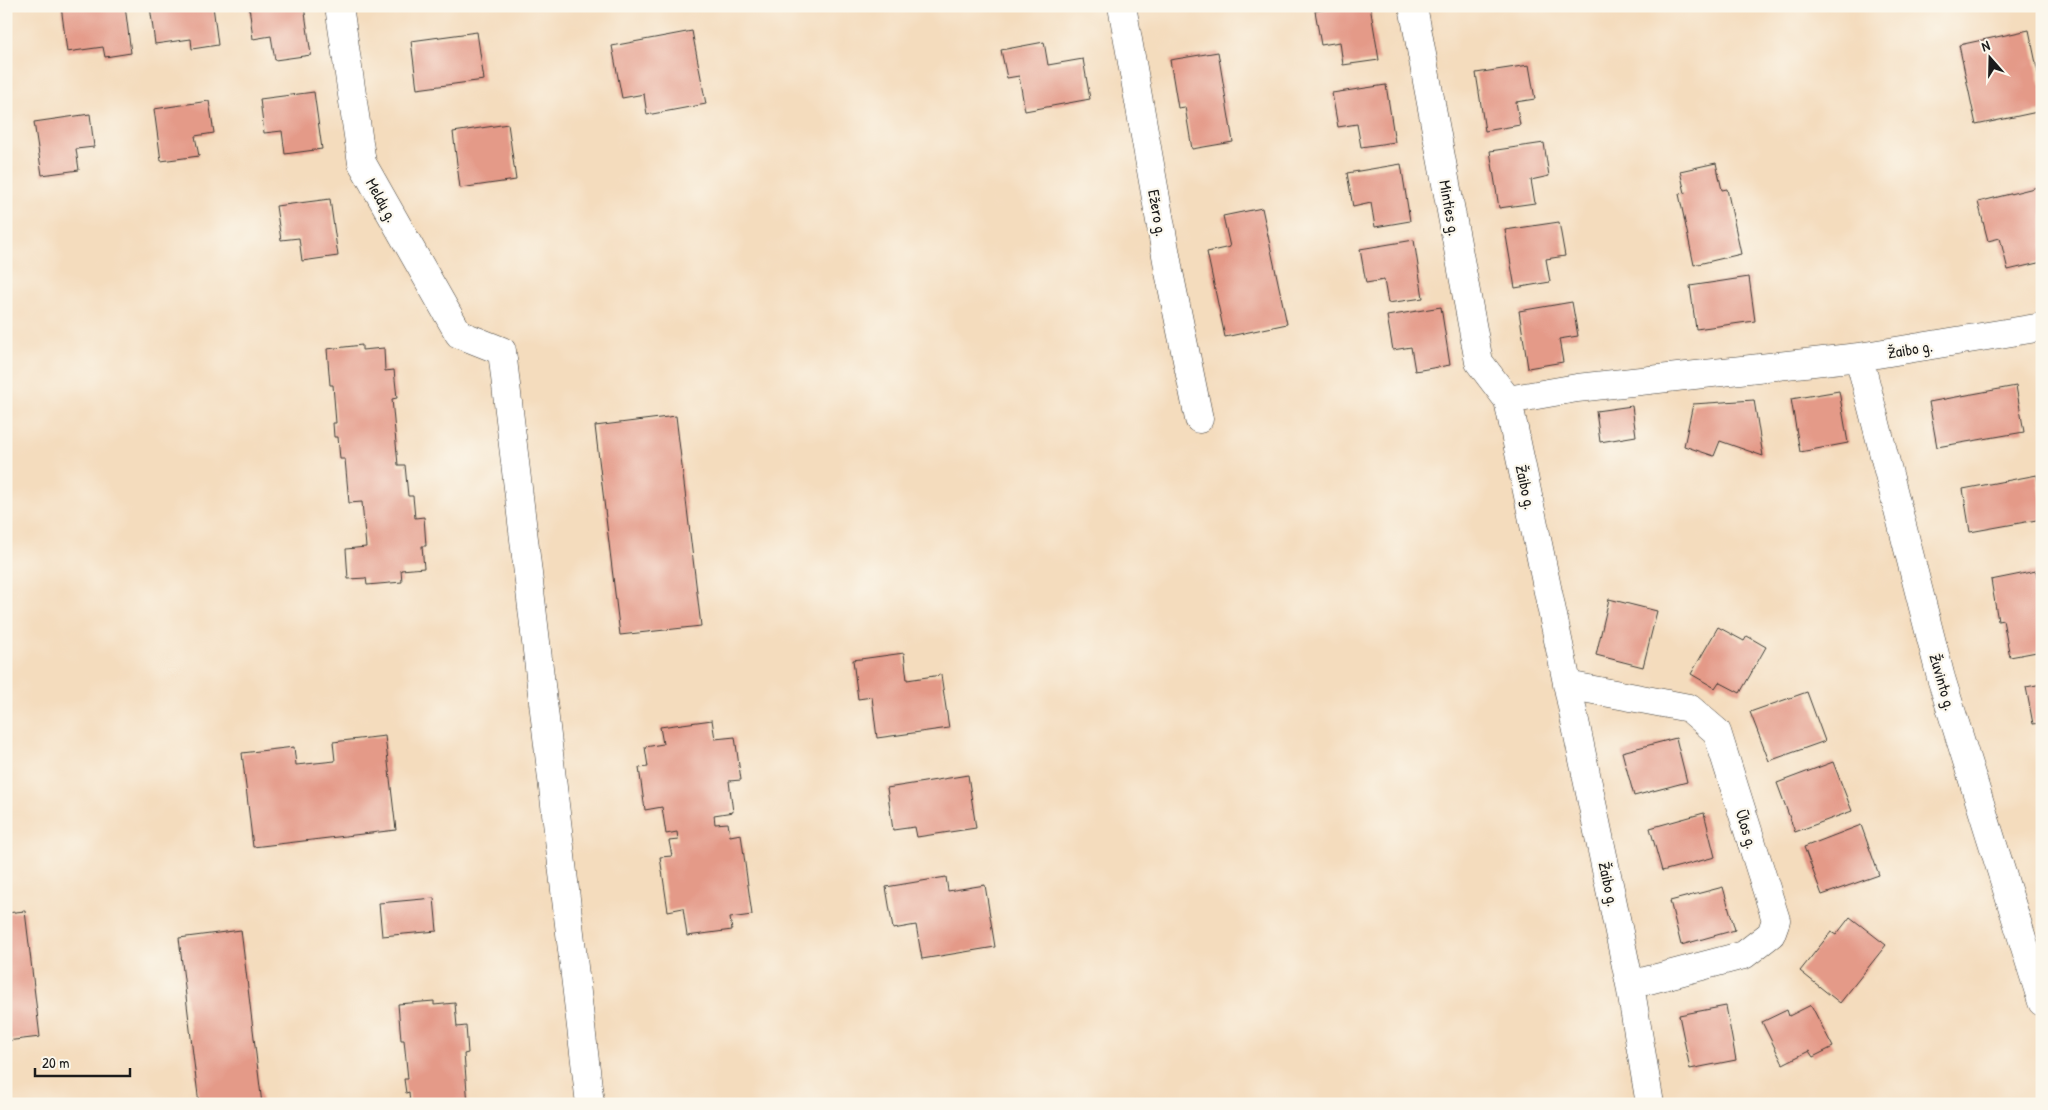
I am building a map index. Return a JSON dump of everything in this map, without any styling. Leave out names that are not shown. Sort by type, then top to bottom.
[{"type":"street","name":"Meldų g.","points":[[339,6],[362,163],[458,334],[502,351],[590,1104]]},
{"type":"street","name":"Ežero g.","points":[[1122,6],[1169,272],[1199,419]]},
{"type":"street","name":"Minties g.","points":[[1413,6],[1479,362],[1508,400]]},
{"type":"street","name":"Žaibo g.","points":[[1650,1104],[1630,985],[1508,400],[1577,388],[1859,357],[2042,327]]},
{"type":"street","name":"Žuvinto g.","points":[[1859,357],[1941,678],[2042,1002]]},
{"type":"street","name":"Ūlos g.","points":[[1567,685],[1689,708],[1717,732],[1776,920],[1771,934],[1744,955],[1630,985]]},
{"type":"building","points":[[61,6],[97,6],[97,8],[125,6],[131,53],[105,57],[103,47],[67,52]]},
{"type":"building","points":[[150,6],[213,6],[218,45],[192,49],[191,39],[155,44]]},
{"type":"building","points":[[249,6],[304,6],[311,55],[275,60],[271,36],[253,39]]},
{"type":"building","points":[[1346,6],[1370,6],[1379,60],[1343,65],[1340,42],[1321,45],[1315,11]]},
{"type":"building","points":[[2029,30],[2042,92],[2042,111],[1976,125],[1959,45]]},
{"type":"building","points":[[692,31],[706,104],[647,115],[644,94],[622,98],[612,46]]},
{"type":"building","points":[[477,32],[484,80],[417,89],[411,41]]},
{"type":"building","points":[[1044,42],[1048,65],[1083,59],[1090,99],[1025,111],[1019,76],[1007,78],[1001,50]]},
{"type":"building","points":[[1218,52],[1233,142],[1192,149],[1185,107],[1178,108],[1170,60]]},
{"type":"building","points":[[1529,65],[1535,99],[1516,102],[1520,125],[1485,131],[1476,73]]},
{"type":"building","points":[[1386,85],[1395,142],[1361,147],[1357,124],[1338,127],[1332,93]]},
{"type":"building","points":[[314,92],[322,149],[285,154],[282,131],[264,133],[260,99]]},
{"type":"building","points":[[209,101],[214,133],[195,136],[199,156],[161,161],[154,109]]},
{"type":"building","points":[[90,114],[94,147],[76,149],[79,170],[42,175],[34,122]]},
{"type":"building","points":[[508,124],[516,180],[460,188],[453,132]]},
{"type":"building","points":[[1544,143],[1549,176],[1531,180],[1535,203],[1499,208],[1490,151]]},
{"type":"building","points":[[1716,163],[1722,190],[1727,189],[1741,254],[1694,265],[1679,194],[1685,193],[1680,171]]},
{"type":"building","points":[[1401,164],[1410,221],[1375,227],[1371,203],[1353,207],[1347,173]]},
{"type":"building","points":[[2042,186],[2042,262],[2008,270],[2000,238],[1988,241],[1978,202]]},
{"type":"building","points":[[330,199],[338,256],[302,261],[299,238],[281,240],[276,206]]},
{"type":"building","points":[[1262,208],[1287,324],[1225,337],[1207,252],[1230,247],[1223,216]]},
{"type":"building","points":[[1559,222],[1565,256],[1546,259],[1550,282],[1515,288],[1505,230]]},
{"type":"building","points":[[1414,240],[1423,298],[1388,303],[1384,280],[1366,283],[1360,249]]},
{"type":"building","points":[[1749,277],[1755,321],[1696,329],[1690,286]]},
{"type":"building","points":[[1572,302],[1578,336],[1559,339],[1563,362],[1528,368],[1519,311]]},
{"type":"building","points":[[1441,307],[1450,365],[1415,371],[1411,347],[1393,350],[1387,316]]},
{"type":"building","points":[[362,345],[362,350],[384,348],[385,371],[394,370],[397,398],[392,399],[398,465],[405,465],[408,496],[413,496],[415,518],[424,517],[426,546],[422,546],[424,568],[401,570],[402,582],[367,585],[366,578],[348,579],[346,549],[366,547],[362,502],[349,503],[345,459],[340,459],[338,437],[334,437],[333,423],[336,423],[333,385],[330,385],[327,349]]},
{"type":"building","points":[[2016,386],[2024,432],[1937,447],[1929,402]]},
{"type":"building","points":[[1839,391],[1848,443],[1800,452],[1791,399]]},
{"type":"building","points":[[1754,400],[1763,456],[1720,441],[1714,456],[1684,446],[1693,404]]},
{"type":"building","points":[[1632,406],[1636,436],[1600,442],[1596,411]]},
{"type":"building","points":[[676,416],[701,626],[620,635],[595,426]]},
{"type":"building","points":[[2037,475],[2042,503],[2042,519],[1970,532],[1963,489]]},
{"type":"building","points":[[2036,571],[2042,604],[2042,651],[2010,657],[2003,620],[1998,621],[1991,580]]},
{"type":"building","points":[[1609,599],[1657,611],[1643,667],[1596,655]]},
{"type":"building","points":[[1718,627],[1744,641],[1747,636],[1766,647],[1740,693],[1719,682],[1715,688],[1691,674]]},
{"type":"building","points":[[904,653],[907,680],[941,675],[949,728],[877,738],[872,697],[858,699],[853,660]]},
{"type":"building","points":[[2042,684],[2041,729],[2040,723],[2033,724],[2026,687]]},
{"type":"building","points":[[1807,692],[1825,741],[1769,761],[1750,712]]},
{"type":"building","points":[[712,720],[715,739],[735,737],[741,780],[729,781],[733,812],[714,815],[715,824],[728,823],[730,836],[741,834],[752,915],[730,918],[732,930],[687,936],[683,908],[668,911],[660,857],[672,856],[669,841],[678,840],[677,832],[666,834],[662,807],[645,810],[639,768],[648,767],[645,747],[663,744],[660,727]]},
{"type":"building","points":[[385,736],[396,830],[253,847],[242,753],[294,747],[296,765],[335,761],[333,742]]},
{"type":"building","points":[[1676,738],[1687,782],[1634,796],[1622,752]]},
{"type":"building","points":[[1833,762],[1852,811],[1795,832],[1777,783]]},
{"type":"building","points":[[968,775],[976,828],[917,837],[915,827],[893,830],[887,788]]},
{"type":"building","points":[[1704,813],[1715,857],[1662,871],[1650,828]]},
{"type":"building","points":[[1861,825],[1879,875],[1822,895],[1804,847]]},
{"type":"building","points":[[946,877],[948,891],[985,885],[995,947],[922,959],[916,925],[893,929],[886,887]]},
{"type":"building","points":[[1723,887],[1735,930],[1681,945],[1670,901]]},
{"type":"building","points":[[434,898],[437,931],[382,936],[379,903]]},
{"type":"building","points":[[25,911],[40,1037],[6,1041],[6,913]]},
{"type":"building","points":[[1850,917],[1886,945],[1840,1003],[1800,971],[1831,932],[1836,935]]},
{"type":"building","points":[[241,930],[262,1104],[199,1104],[179,938]]},
{"type":"building","points":[[434,1001],[434,1005],[455,1003],[457,1027],[466,1026],[468,1053],[464,1054],[468,1104],[410,1104],[409,1092],[406,1093],[404,1079],[408,1079],[404,1040],[401,1040],[398,1004]]},
{"type":"building","points":[[1811,1005],[1833,1047],[1813,1057],[1809,1051],[1783,1064],[1762,1022],[1787,1010],[1789,1016]]},
{"type":"building","points":[[1726,1006],[1736,1060],[1690,1069],[1679,1015]]}]
